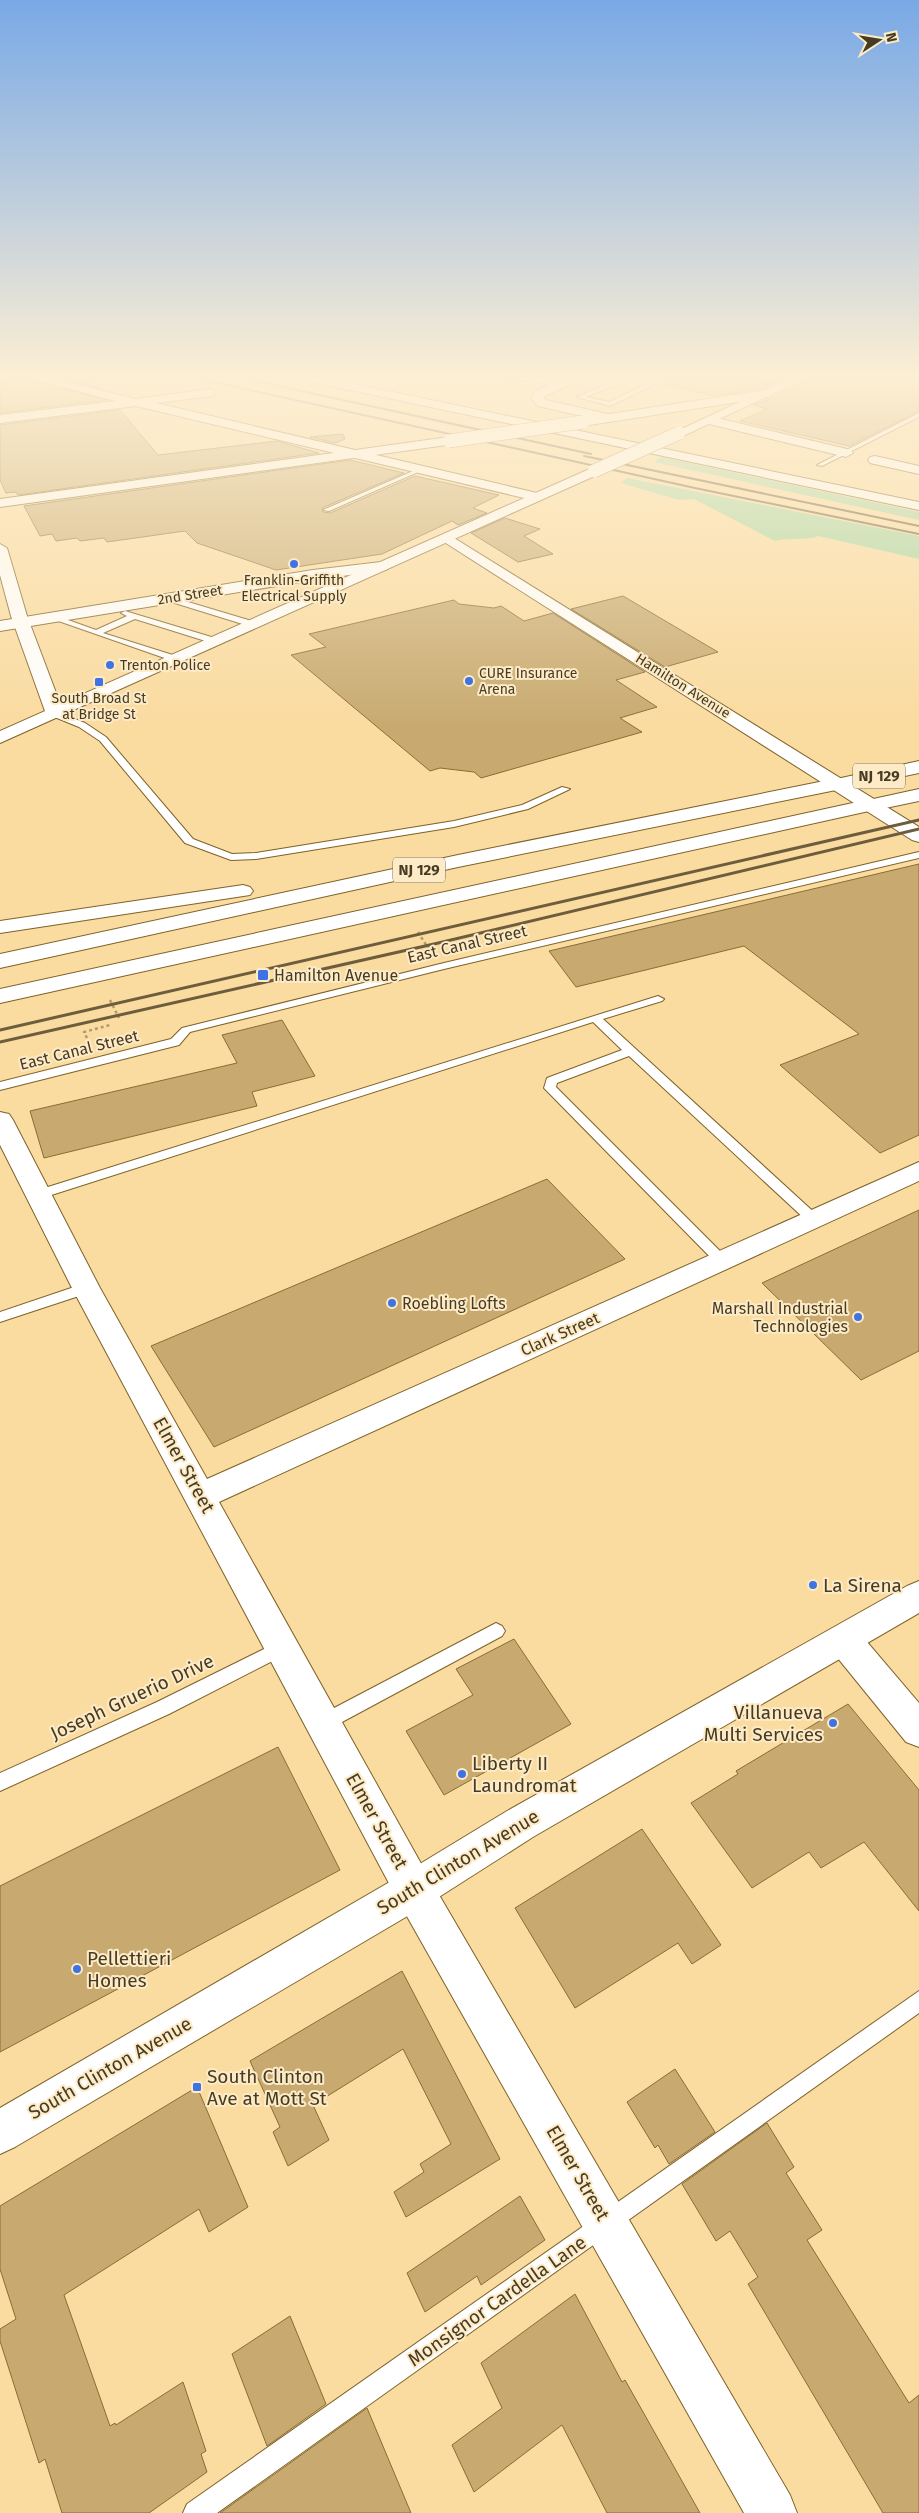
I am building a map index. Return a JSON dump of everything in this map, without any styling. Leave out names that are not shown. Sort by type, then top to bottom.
[{"type":"main road","points":[[0,503],[83,491]]},
{"type":"main road","points":[[513,491],[537,497]]},
{"type":"main road","points":[[0,738],[550,491]]},
{"type":"main road","points":[[849,491],[919,506]]},
{"type":"main road","points":[[896,491],[919,496]]},
{"type":"main road","name":"Hamilton Avenue","points":[[446,537],[919,836]]},
{"type":"main road","points":[[1,557],[21,622],[55,714]]},
{"type":"main road","name":"2nd Street","points":[[0,626],[313,575],[381,567]]},
{"type":"main road","name":"NJ 129","points":[[0,961],[458,861],[919,767]]},
{"type":"main road","name":"NJ 129","points":[[0,996],[919,795]]},
{"type":"main road","points":[[0,927],[458,861]]},
{"type":"main road","name":"Elmer Street","points":[[0,1120],[86,1288],[201,1496],[322,1724],[414,1890],[772,2513]]},
{"type":"main road","name":"Clark Street","points":[[201,1496],[919,1171]]},
{"type":"main road","name":"South Clinton Avenue","points":[[0,2132],[414,1890],[520,1824],[919,1596]]},
{"type":"main road","points":[[844,1640],[919,1730]]},
{"type":"lane","points":[[327,510],[370,491]]},
{"type":"lane","points":[[168,598],[252,624]]},
{"type":"lane","points":[[108,608],[216,641]]},
{"type":"lane","points":[[96,633],[134,616]]},
{"type":"lane","points":[[51,617],[176,659]]},
{"type":"lane","points":[[55,714],[82,725],[103,739],[190,841],[231,858],[256,856],[436,827],[525,807],[565,789]]},
{"type":"lane","name":"East Canal Street","points":[[0,1086],[175,1042],[186,1030],[444,966],[919,855]]},
{"type":"lane","points":[[37,1195],[658,998]]},
{"type":"lane","points":[[595,1018],[812,1218]]},
{"type":"lane","points":[[630,1051],[550,1081],[550,1088],[722,1261]]},
{"type":"lane","points":[[0,1317],[86,1288]]},
{"type":"lane","points":[[322,1724],[496,1631]]},
{"type":"lane","name":"Joseph Gruerio Drive","points":[[0,1782],[163,1708],[282,1648]]},
{"type":"lane","name":"Monsignor Cardella Lane","points":[[196,2513],[607,2224],[919,2001]]},
{"type":"path","points":[[418,932],[428,948]]},
{"type":"path","points":[[110,1000],[119,1018]]},
{"type":"path","points":[[86,1038],[84,1032],[110,1025]]},
{"type":"green space","points":[[649,491],[694,491],[919,536],[919,559],[818,536],[775,541],[694,499],[679,500]]},
{"type":"green space","points":[[788,491],[822,491],[919,512],[919,520]]},
{"type":"building","points":[[5,491],[45,491],[18,495],[16,492],[6,493]]},
{"type":"building","points":[[128,491],[361,491],[322,508],[323,512],[330,513],[380,491],[483,491],[499,495],[473,508],[487,513],[458,525],[452,521],[382,554],[276,570],[197,543],[185,531],[107,542],[104,538],[80,541],[77,538],[56,541],[52,534],[40,536],[24,506]]},
{"type":"building","points":[[505,518],[540,529],[524,536],[553,554],[518,562],[471,533]]},
{"type":"building","points":[[623,596],[718,652],[665,667],[571,609]]},
{"type":"building","name":"CURE Insurance Arena","points":[[454,600],[459,604],[494,608],[501,606],[524,621],[553,613],[645,672],[616,680],[657,707],[620,718],[642,732],[481,778],[474,772],[440,768],[430,771],[291,655],[326,647],[309,634]]},
{"type":"building","points":[[919,864],[919,1135],[880,1153],[780,1065],[859,1034],[744,946],[576,987],[549,951]]},
{"type":"building","points":[[282,1020],[315,1076],[252,1092],[257,1106],[44,1158],[30,1111],[237,1063],[222,1035]]},
{"type":"building","name":"Roebling Lofts","points":[[547,1179],[625,1259],[214,1447],[151,1346]]},
{"type":"building","name":"Marshall Industrial Technologies","points":[[919,1210],[919,1351],[861,1380],[762,1283]]},
{"type":"building","points":[[514,1639],[571,1724],[444,1795],[406,1731],[473,1695],[456,1669]]},
{"type":"building","points":[[848,1704],[919,1790],[919,1911],[864,1842],[821,1868],[809,1852],[752,1888],[691,1803],[738,1774],[736,1771]]},
{"type":"building","name":"Pellettieri Homes","points":[[278,1747],[340,1870],[0,2052],[0,1886]]},
{"type":"building","points":[[642,1829],[721,1945],[692,1964],[678,1943],[575,2008],[515,1908]]},
{"type":"building","points":[[402,1971],[500,2159],[406,2217],[394,2192],[424,2172],[420,2164],[451,2144],[403,2049],[313,2105],[329,2140],[288,2166],[273,2132],[280,2127],[250,2061]]},
{"type":"building","points":[[675,2069],[715,2132],[669,2164],[658,2145],[655,2148],[627,2102]]},
{"type":"building","points":[[197,2087],[248,2207],[209,2232],[199,2209],[64,2295],[110,2426],[115,2423],[116,2425],[183,2382],[206,2451],[201,2454],[207,2472],[149,2513],[62,2513],[45,2459],[39,2463],[0,2341],[0,2329],[16,2319],[0,2269],[0,2206]]},
{"type":"building","points":[[767,2123],[794,2167],[786,2173],[822,2230],[807,2240],[909,2403],[919,2395],[919,2513],[883,2513],[748,2284],[758,2277],[730,2231],[716,2241],[682,2184]]},
{"type":"building","points":[[520,2196],[545,2240],[481,2285],[477,2276],[425,2312],[407,2273]]},
{"type":"building","points":[[575,2294],[622,2382],[625,2380],[700,2513],[607,2513],[562,2425],[474,2492],[452,2445],[502,2408],[481,2363]]},
{"type":"building","points":[[290,2316],[326,2404],[267,2446],[232,2354]]},
{"type":"building","points":[[367,2408],[411,2513],[220,2513]]},
{"type":"railway","points":[[711,491],[919,534]]},
{"type":"railway","points":[[753,491],[919,526]]},
{"type":"railway","points":[[0,1030],[919,820]]},
{"type":"railway","points":[[0,1042],[434,944],[919,829]]},
{"type":"place","name":"Franklin-Griffith Electrical Supply","points":[[294,564]]},
{"type":"place","name":"Trenton Police","points":[[110,665]]},
{"type":"place","name":"CURE Insurance Arena","points":[[469,681]]},
{"type":"place","name":"South Broad St at Bridge St","points":[[99,682]]},
{"type":"place","name":"Hamilton Avenue","points":[[263,975]]},
{"type":"place","name":"Roebling Lofts","points":[[392,1303]]},
{"type":"place","name":"Marshall Industrial Technologies","points":[[858,1317]]},
{"type":"place","name":"La Sirena","points":[[813,1585]]},
{"type":"place","name":"Villanueva Multi Services","points":[[833,1723]]},
{"type":"place","name":"Liberty II Laundromat","points":[[462,1774]]},
{"type":"place","name":"Pellettieri Homes","points":[[77,1969]]},
{"type":"place","name":"South Clinton Ave at Mott St","points":[[197,2087]]}]
